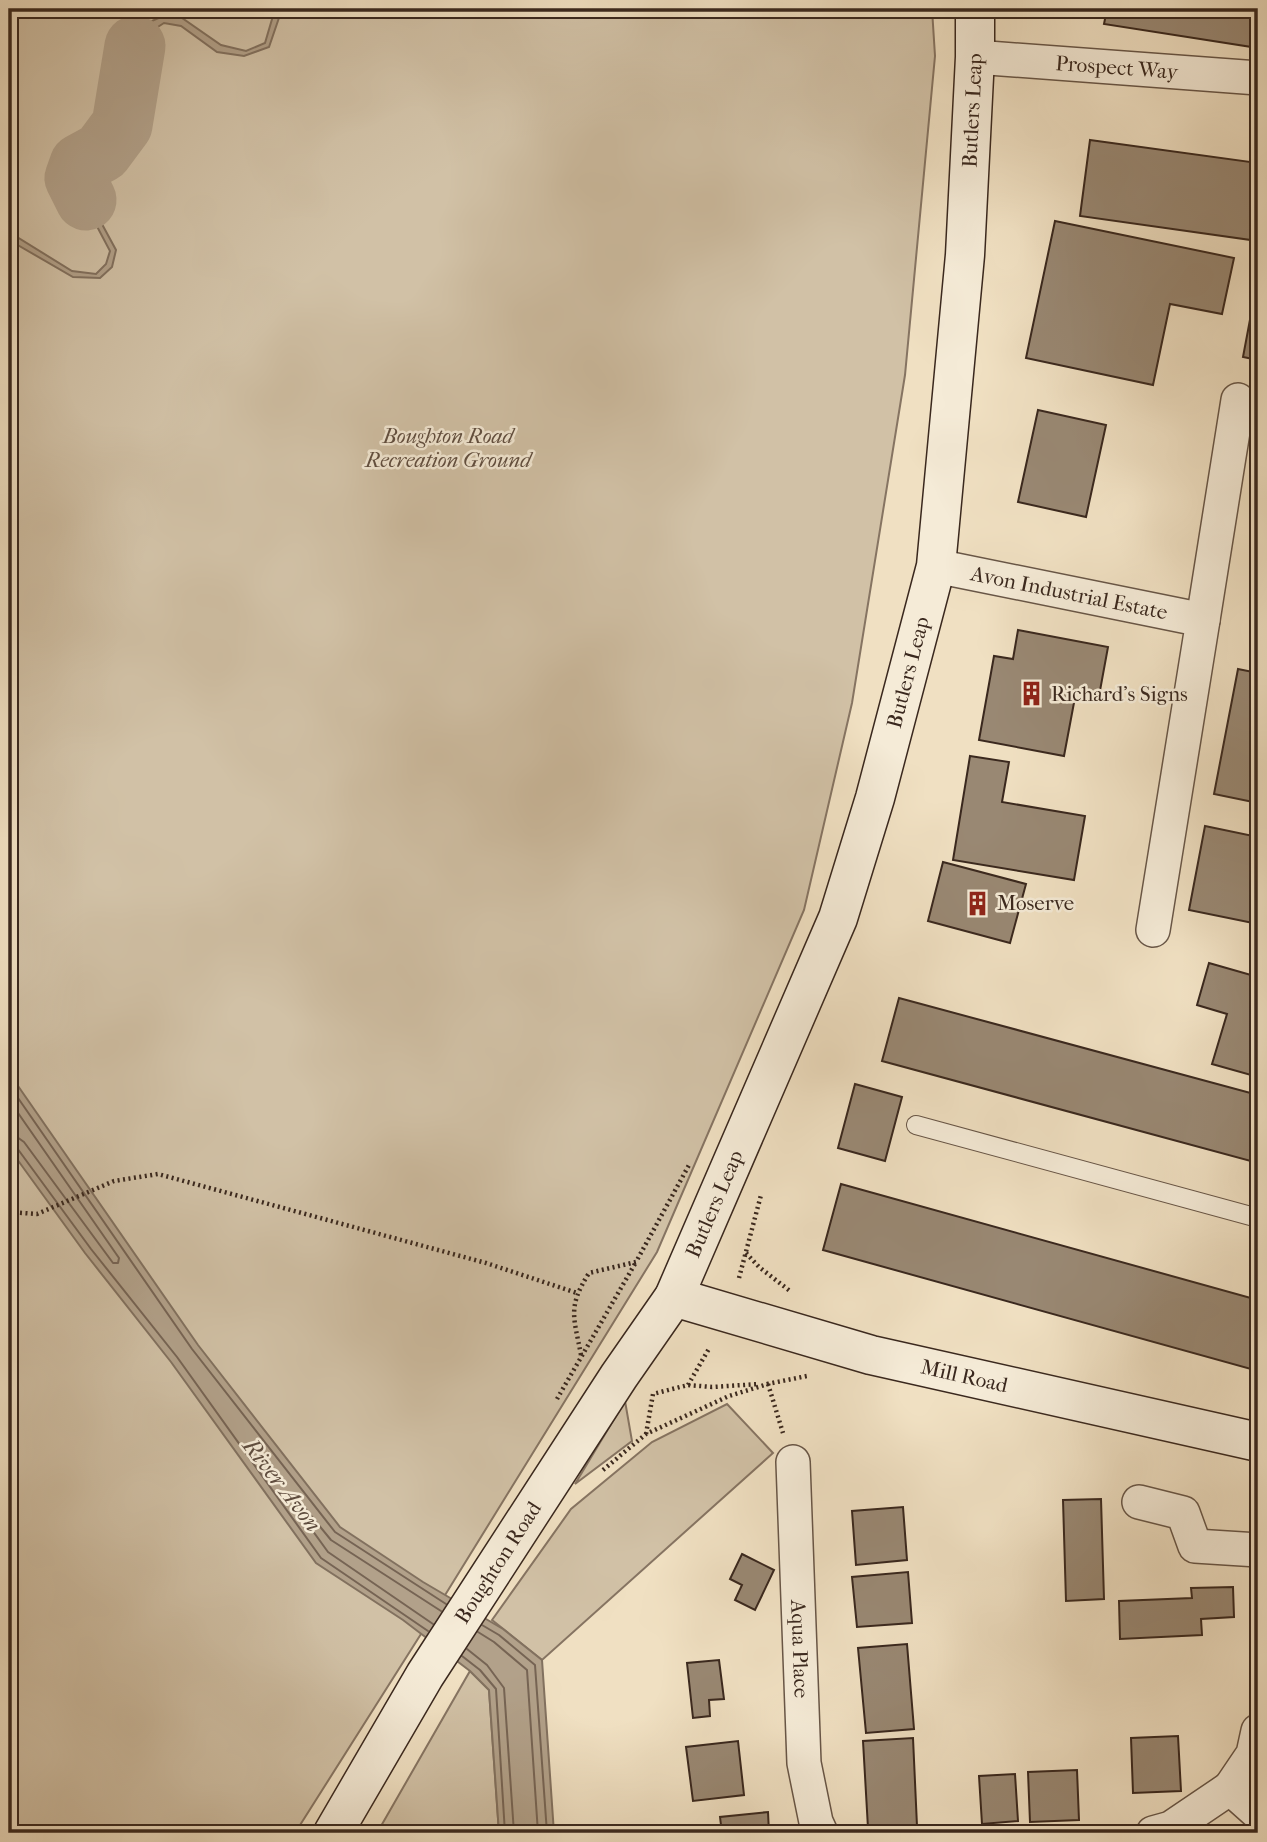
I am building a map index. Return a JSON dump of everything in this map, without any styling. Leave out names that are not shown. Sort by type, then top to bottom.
[{"type":"street","name":"Butlers Leap","points":[[674,1297],[838,918],[875,798],[936,566],[965,255],[975,9]]},
{"type":"street","name":"Prospect Way","points":[[975,57],[1258,78]]},
{"type":"street","points":[[1153,930],[1237,400]]},
{"type":"street","name":"Avon Industrial Estate","points":[[936,566],[1203,620]]},
{"type":"street","name":"Mill Road","points":[[674,1297],[871,1355],[1258,1443]]},
{"type":"street","name":"Boughton Road","points":[[333,1833],[425,1675],[619,1376],[674,1297]]},
{"type":"street","name":"Aqua Place","points":[[793,1462],[804,1763],[816,1822],[821,1833]]},
{"type":"street","points":[[1139,1502],[1183,1513],[1195,1546],[1258,1550]]},
{"type":"street","points":[[1153,1833],[1171,1828],[1230,1788],[1253,1754],[1258,1731]]},
{"type":"street","points":[[1230,1788],[1258,1813]]},
{"type":"lane","points":[[916,1125],[1258,1218]]},
{"type":"path","points":[[636,1262],[589,1273],[577,1293],[572,1308],[581,1356],[636,1262],[688,1164],[724,1181]]},
{"type":"path","points":[[9,1212],[37,1214],[114,1181],[158,1174],[486,1263],[577,1293]]},
{"type":"path","points":[[761,1196],[746,1253],[759,1267],[800,1299]]},
{"type":"path","points":[[599,1474],[646,1434],[729,1396],[768,1384],[816,1375]]},
{"type":"path","points":[[646,1434],[653,1394],[688,1385],[712,1387],[768,1384]]},
{"type":"path","points":[[768,1384],[793,1462]]},
{"type":"green space","name":"Boughton Road Recreation Ground","points":[[9,9],[932,9],[935,56],[905,375],[852,703],[804,910],[657,1252],[295,1833],[9,1833]]},
{"type":"green space","points":[[625,1401],[632,1441],[575,1484]]},
{"type":"green space","points":[[727,1404],[773,1453],[542,1660],[492,1620],[571,1509],[652,1442]]},
{"type":"green space","points":[[470,1671],[489,1690],[499,1833],[377,1833]]},
{"type":"water","points":[[275,9],[282,9],[269,47],[244,56],[217,52],[181,26],[164,23],[139,39],[124,130],[105,152],[81,167],[77,178],[116,250],[112,267],[100,278],[73,277],[9,240],[9,233],[72,271],[96,274],[106,264],[110,251],[72,179],[75,164],[120,130],[133,36],[145,24],[163,16],[182,18],[221,45],[246,51],[265,43]]},
{"type":"water","name":"River Avon","points":[[9,1073],[198,1345],[340,1527],[423,1582],[503,1629],[542,1660],[554,1833],[499,1833],[489,1690],[470,1671],[403,1620],[316,1563],[171,1362],[85,1253],[9,1148]]},
{"type":"building","points":[[1107,9],[1258,9],[1258,48],[1104,24]]},
{"type":"building","points":[[1090,140],[1258,163],[1258,241],[1080,216]]},
{"type":"building","points":[[1055,221],[1234,258],[1222,314],[1170,304],[1153,385],[1026,358]]},
{"type":"building","points":[[1258,277],[1258,360],[1243,357]]},
{"type":"building","points":[[1038,410],[1106,425],[1086,517],[1018,502]]},
{"type":"building","points":[[1258,584],[1258,614],[1251,613]]},
{"type":"building","name":"Richard’s Signs","points":[[1018,630],[1108,647],[1099,696],[1076,692],[1064,756],[979,740],[994,656],[1013,659]]},
{"type":"building","points":[[1238,669],[1258,673],[1258,803],[1214,794]]},
{"type":"building","points":[[970,756],[1009,762],[1002,802],[1085,816],[1074,880],[953,860]]},
{"type":"building","points":[[1205,826],[1258,837],[1258,924],[1189,910]]},
{"type":"building","name":"Moserve","points":[[943,862],[1026,884],[1010,943],[928,921]]},
{"type":"building","points":[[1209,963],[1258,977],[1258,1077],[1212,1064],[1227,1014],[1197,1005]]},
{"type":"building","points":[[899,998],[1258,1095],[1258,1163],[882,1061]]},
{"type":"building","points":[[855,1084],[902,1097],[885,1161],[838,1148]]},
{"type":"building","points":[[841,1184],[1258,1300],[1258,1371],[823,1250]]},
{"type":"building","points":[[1101,1499],[1104,1599],[1066,1601],[1063,1500]]},
{"type":"building","points":[[903,1507],[907,1560],[856,1565],[852,1511]]},
{"type":"building","points":[[742,1554],[774,1570],[755,1610],[735,1600],[742,1585],[730,1579]]},
{"type":"building","points":[[908,1572],[912,1623],[857,1627],[852,1577]]},
{"type":"building","points":[[1233,1587],[1234,1617],[1201,1619],[1202,1635],[1120,1639],[1119,1601],[1192,1598],[1191,1588]]},
{"type":"building","points":[[907,1644],[914,1729],[866,1733],[858,1648]]},
{"type":"building","points":[[719,1660],[724,1699],[709,1700],[710,1716],[693,1718],[687,1663]]},
{"type":"building","points":[[1178,1736],[1181,1791],[1133,1793],[1131,1738]]},
{"type":"building","points":[[913,1738],[917,1826],[868,1828],[863,1741]]},
{"type":"building","points":[[738,1741],[744,1795],[693,1801],[686,1747]]},
{"type":"building","points":[[1077,1770],[1079,1820],[1030,1822],[1028,1772]]},
{"type":"building","points":[[1015,1774],[1018,1821],[982,1824],[979,1776]]},
{"type":"building","points":[[768,1812],[769,1833],[722,1833],[720,1817]]},
{"type":"waterway","points":[[86,200],[75,178],[80,164],[102,152],[122,125],[135,46]]},
{"type":"place","name":"Richard’s Signs","points":[[1031,694]]},
{"type":"place","name":"Moserve","points":[[977,903]]}]
